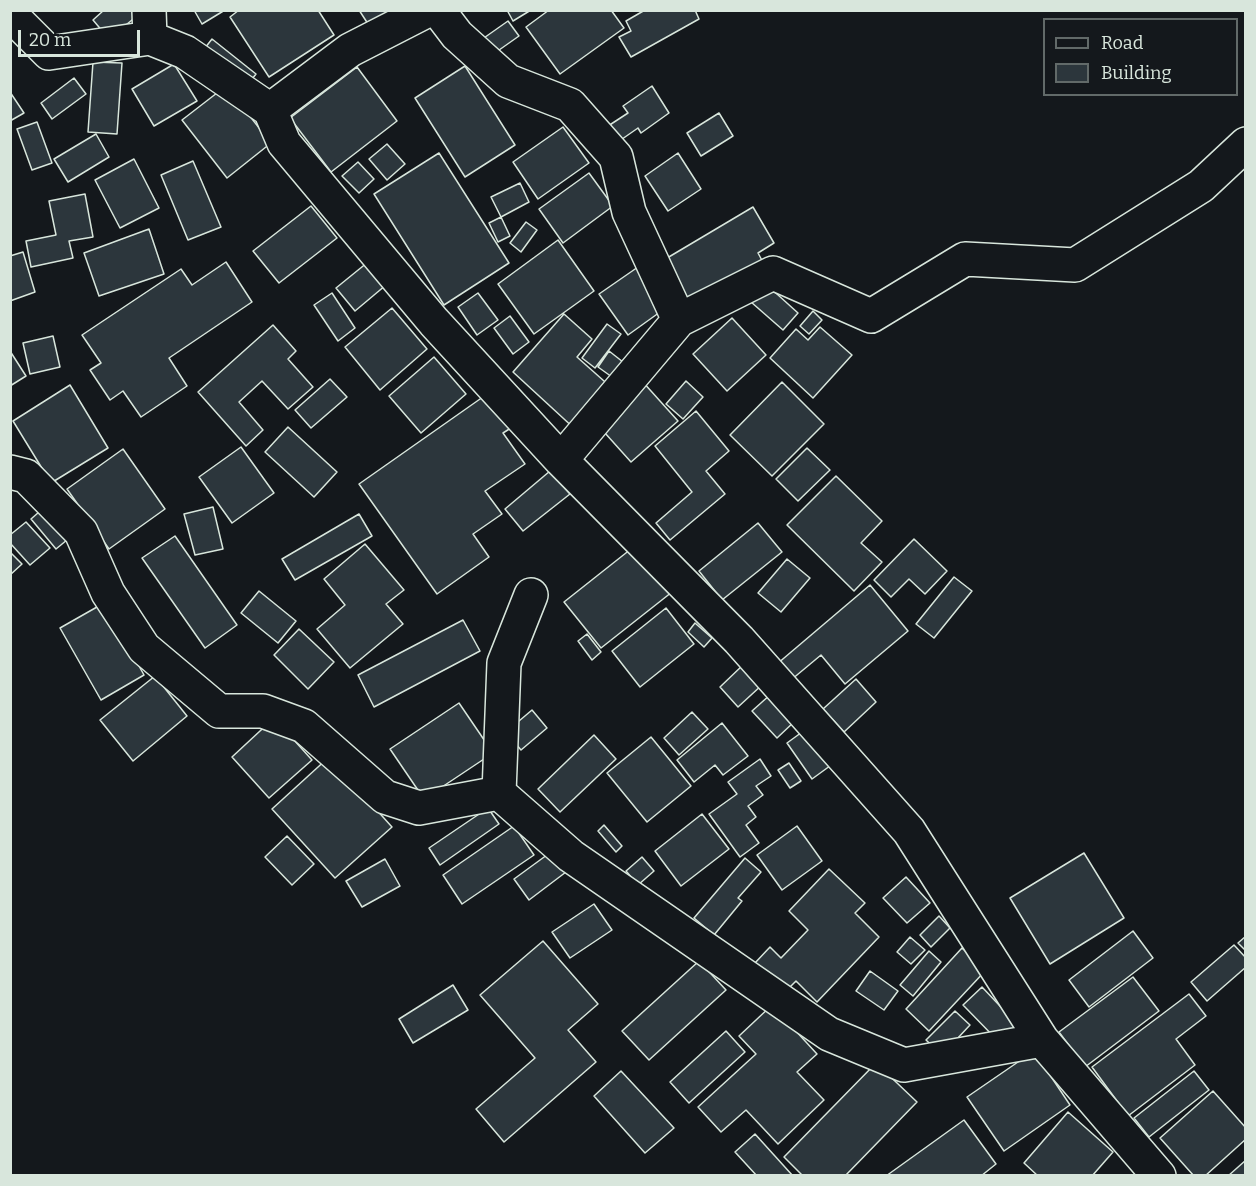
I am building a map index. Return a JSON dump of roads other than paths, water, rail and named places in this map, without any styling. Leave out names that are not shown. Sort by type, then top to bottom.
[{"type":"street","points":[[270,110],[350,50],[428,10]]},
{"type":"street","points":[[438,10],[457,35],[508,81],[570,105],[616,157],[629,212],[679,320]]},
{"type":"street","points":[[10,14],[49,53],[150,24],[185,52],[270,110],[284,143],[434,322],[561,460],[739,640],[909,831],[1042,1040],[1159,1176]]},
{"type":"street","points":[[561,460],[679,320],[773,273],[871,316],[964,259],[1075,265],[1201,186],[1245,144]]},
{"type":"street","points":[[10,472],[26,476],[81,532],[108,593],[144,648],[219,711],[263,711],[304,726],[385,798],[419,808],[499,793]]},
{"type":"street","points":[[499,793],[504,663],[531,595]]},
{"type":"street","points":[[499,793],[571,856],[830,1034],[904,1065],[1042,1040]]}]
